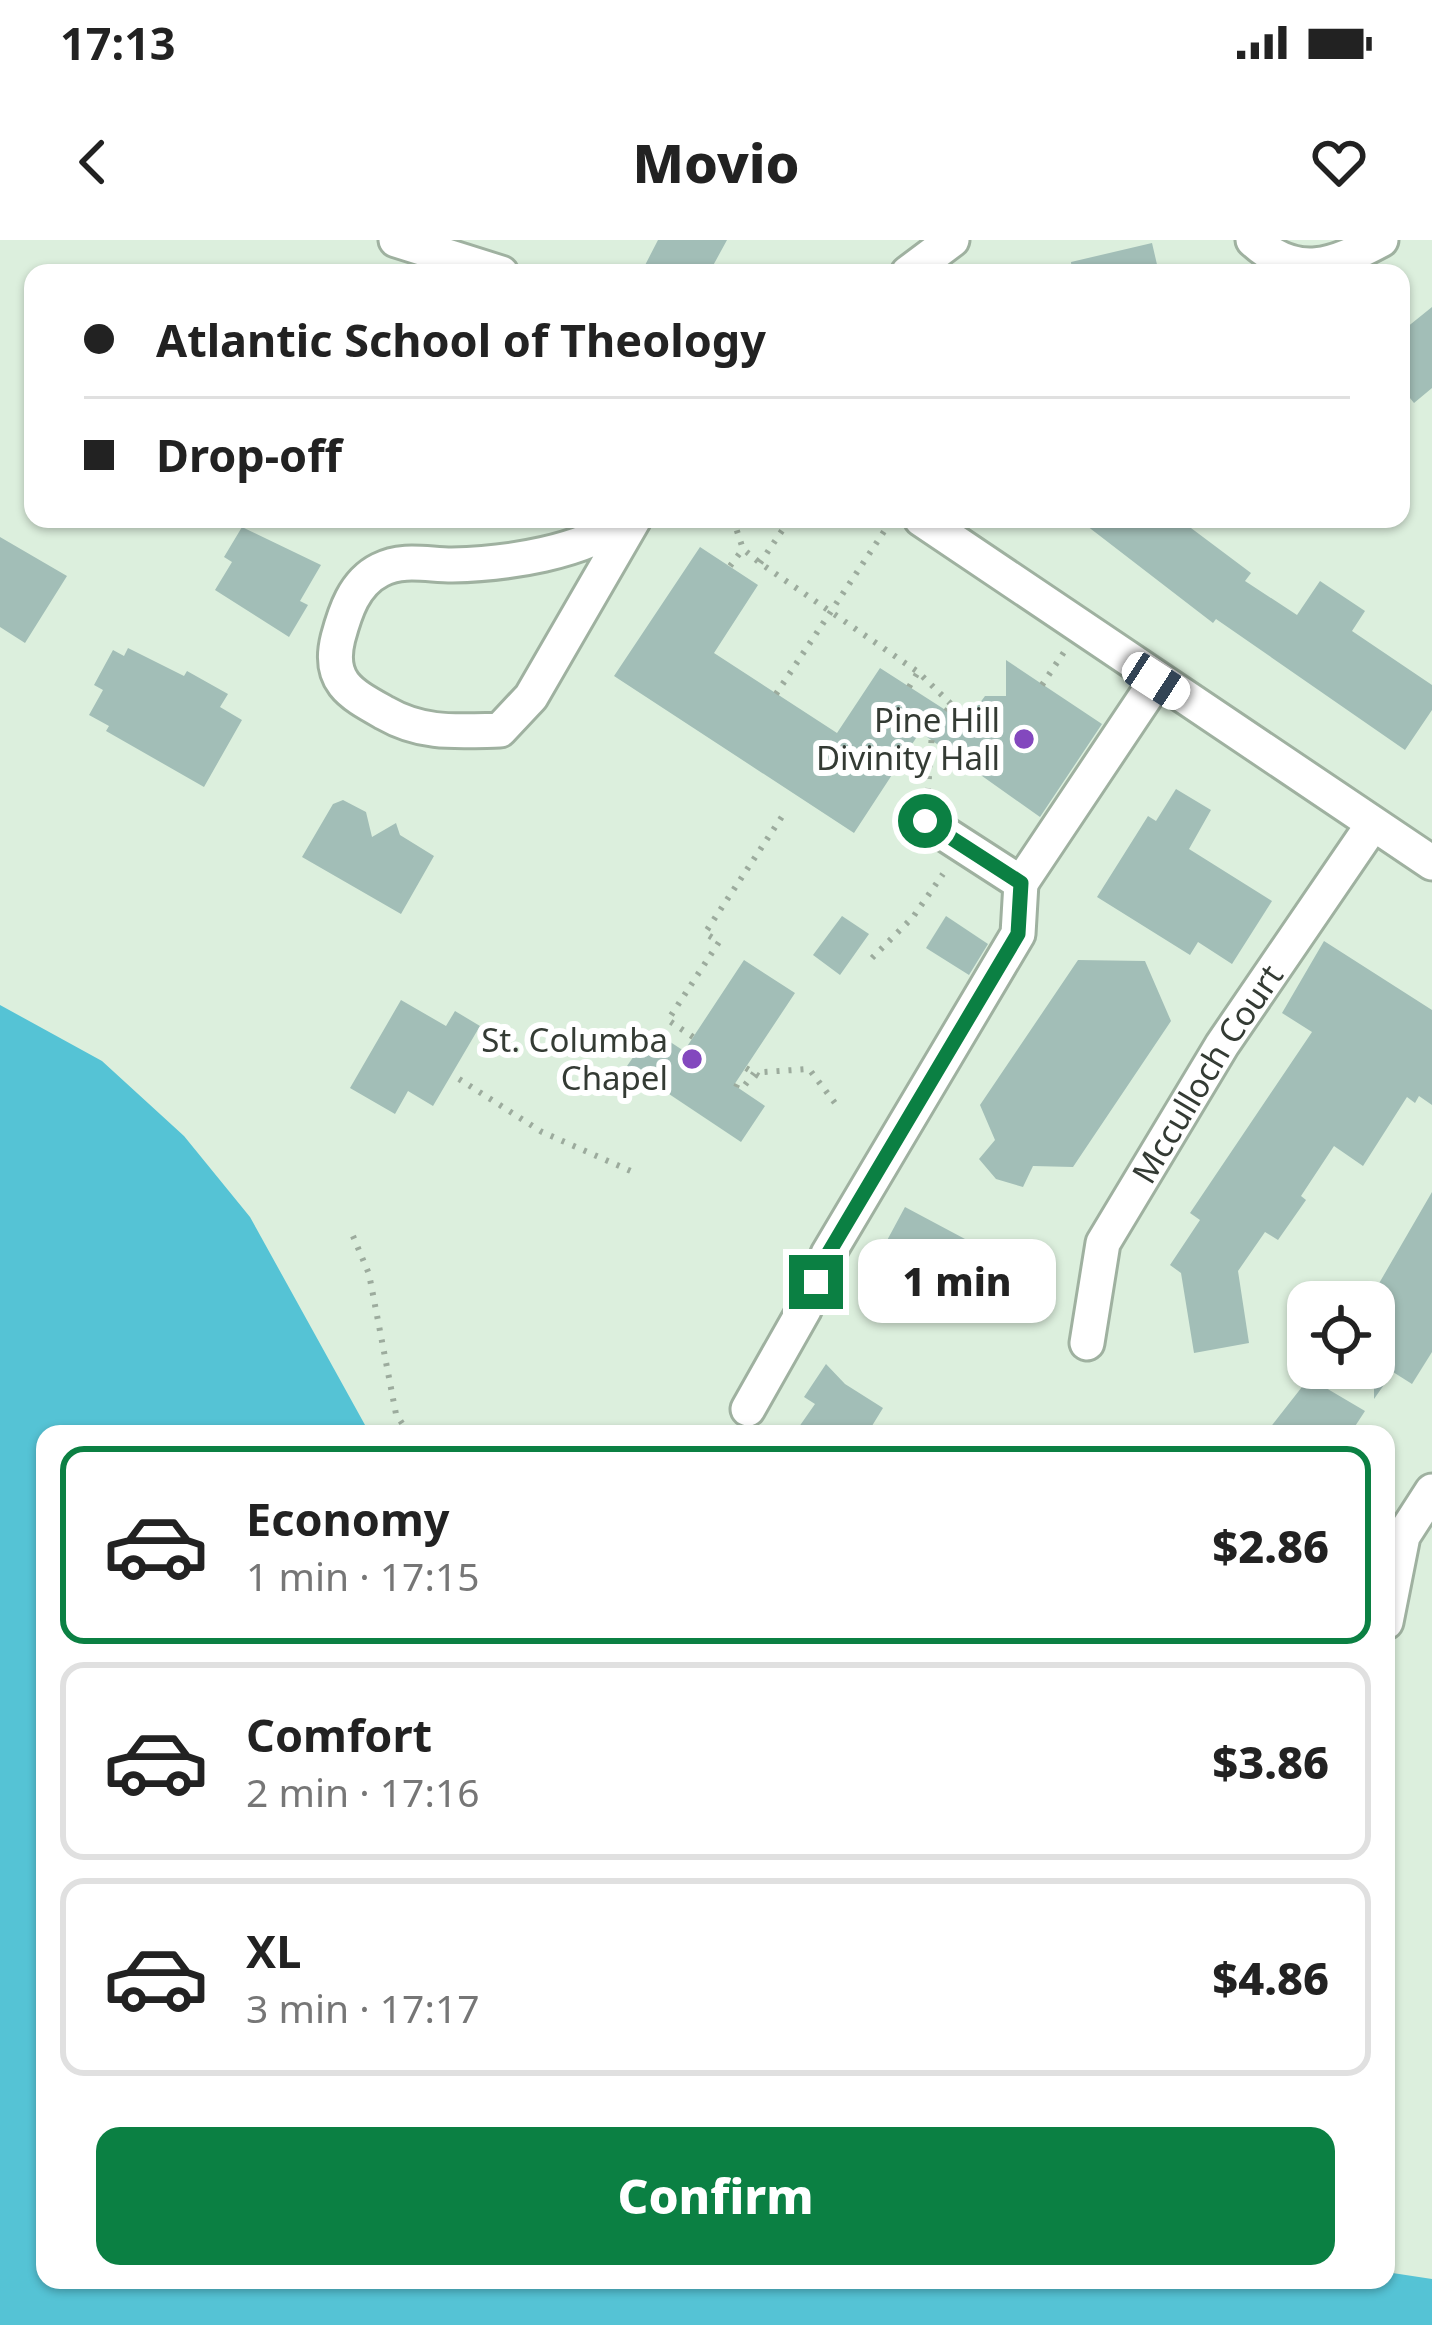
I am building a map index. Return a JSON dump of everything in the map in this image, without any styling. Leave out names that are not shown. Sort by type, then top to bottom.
[{"type":"street","points":[[396,240],[472,264]]},
{"type":"street","points":[[920,264],[952,240]]},
{"type":"street","points":[[1253,240],[1282,261],[1298,264]]},
{"type":"street","points":[[1334,264],[1381,240]]},
{"type":"street","points":[[612,528],[525,559],[460,565],[400,563],[381,569],[365,580],[346,613],[334,662],[340,683],[367,704],[420,728],[500,730],[531,697],[626,528]]},
{"type":"street","points":[[933,528],[1432,863]]},
{"type":"street","points":[[748,1408],[803,1310],[828,1254],[1018,934],[1021,883],[1156,681]]},
{"type":"street","points":[[925,821],[1021,883]]},
{"type":"street","name":"Mcculloch Court","points":[[1087,1343],[1103,1243],[1222,1045],[1373,824]]},
{"type":"street","points":[[1395,1576],[1403,1536],[1432,1491]]},
{"type":"path","points":[[736,528],[743,549],[760,563],[918,672],[951,704],[990,730]]},
{"type":"path","points":[[760,563],[784,528]]},
{"type":"path","points":[[776,694],[886,528]]},
{"type":"path","points":[[730,566],[743,549]]},
{"type":"path","points":[[909,686],[918,672]]},
{"type":"path","points":[[931,753],[932,733],[951,704]]},
{"type":"path","points":[[693,1037],[668,1020],[719,942],[707,930],[785,812]]},
{"type":"path","points":[[872,958],[924,901]]},
{"type":"path","points":[[736,1087],[745,1085],[750,1070],[760,1077],[764,1072],[809,1069],[835,1103]]},
{"type":"path","points":[[459,1079],[542,1132],[633,1172]]},
{"type":"path","points":[[353,1236],[369,1274],[396,1414],[403,1425]]},
{"type":"water","points":[[0,1005],[102,1061],[184,1136],[250,1217],[365,1425],[36,1425],[36,2289],[1395,2289],[1395,2273],[1432,2279],[1432,2325],[0,2325]]},
{"type":"building","points":[[658,240],[727,240],[714,264],[646,264]]},
{"type":"building","points":[[1152,243],[1157,264],[1071,264]]},
{"type":"building","points":[[1432,307],[1432,388],[1414,403],[1410,398],[1410,325]]},
{"type":"building","points":[[244,528],[321,565],[300,601],[308,605],[289,637],[215,590],[232,562],[224,557]]},
{"type":"building","points":[[1090,528],[1191,528],[1251,573],[1245,581],[1297,615],[1320,581],[1365,611],[1352,631],[1432,685],[1432,710],[1405,750],[1216,619],[1213,623]]},
{"type":"building","points":[[0,537],[67,576],[25,643],[0,627]]},
{"type":"building","points":[[700,547],[758,585],[714,653],[837,733],[880,668],[961,720],[963,716],[968,719],[985,696],[1006,696],[1006,660],[1102,724],[1040,817],[920,732],[854,833],[614,676]]},
{"type":"building","points":[[128,648],[184,676],[187,671],[228,694],[220,707],[242,720],[204,787],[106,731],[109,726],[89,715],[103,690],[94,685],[113,650],[124,656]]},
{"type":"building","points":[[1176,789],[1211,810],[1189,849],[1272,901],[1232,964],[1198,942],[1190,955],[1097,897],[1148,816],[1156,821]]},
{"type":"building","points":[[343,800],[366,812],[372,837],[396,823],[400,835],[434,856],[401,914],[302,857],[333,804]]},
{"type":"building","points":[[842,916],[869,934],[840,975],[813,955]]},
{"type":"building","points":[[946,916],[988,944],[969,975],[926,948]]},
{"type":"building","points":[[1324,941],[1432,1010],[1432,1105],[1419,1096],[1415,1103],[1407,1097],[1363,1166],[1334,1146],[1278,1240],[1265,1232],[1238,1271],[1249,1343],[1194,1353],[1181,1273],[1170,1265],[1200,1220],[1190,1213],[1312,1032],[1282,1013]]},
{"type":"building","name":"St. Columba Chapel","points":[[744,960],[795,993],[734,1085],[765,1106],[741,1142],[627,1066],[652,1030],[684,1051]]},
{"type":"building","points":[[1078,960],[1145,961],[1171,1021],[1073,1167],[1033,1166],[1023,1187],[996,1179],[979,1159],[995,1140],[980,1105]]},
{"type":"building","points":[[401,1000],[446,1026],[455,1011],[480,1026],[433,1106],[408,1091],[395,1114],[350,1088]]},
{"type":"building","points":[[1432,1192],[1432,1352],[1412,1384],[1395,1373],[1395,1281],[1380,1281]]},
{"type":"building","points":[[905,1207],[980,1247],[952,1299],[877,1259]]},
{"type":"building","points":[[826,1364],[845,1384],[883,1408],[873,1425],[800,1425],[815,1404],[804,1397]]},
{"type":"building","points":[[1300,1389],[1328,1389],[1365,1411],[1356,1425],[1272,1425]]},
{"type":"place","name":"Pine Hill Divinity Hall","points":[[1024,739]]},
{"type":"place","name":"St. Columba Chapel","points":[[692,1059]]},
{"type":"route","points":[[816,1282],[828,1254],[1018,934],[1021,883],[925,821]]}]
